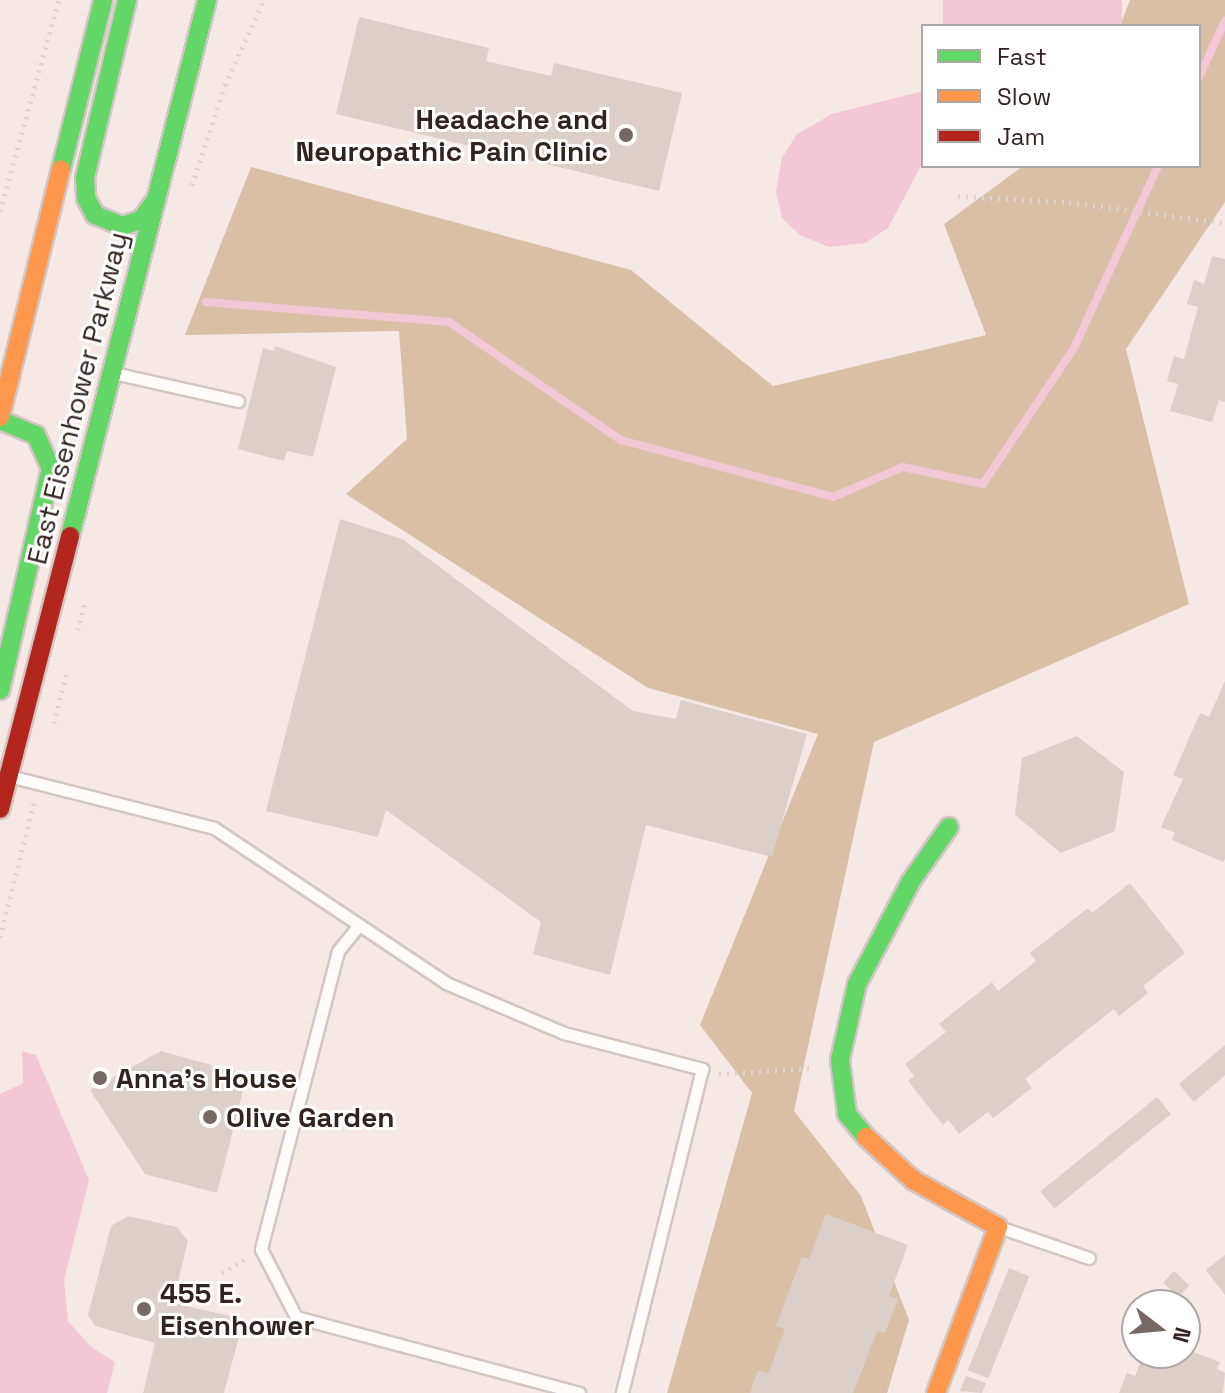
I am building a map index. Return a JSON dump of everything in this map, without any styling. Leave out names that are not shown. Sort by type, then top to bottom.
[{"type":"main road","points":[[0,690],[51,468],[36,435],[0,418],[103,0]]},
{"type":"main road","points":[[127,0],[85,177],[86,198],[95,215],[122,226],[141,220],[159,195]]},
{"type":"main road","points":[[189,73],[194,0]]},
{"type":"main road","name":"East Eisenhower Parkway","points":[[0,809],[207,0]]},
{"type":"main road","points":[[936,1393],[998,1227],[913,1180],[875,1149],[847,1114],[840,1060],[857,984],[911,881],[949,827]]},
{"type":"lane","points":[[113,373],[238,401]]},
{"type":"lane","points":[[8,776],[214,828],[446,983],[556,1030],[702,1069],[622,1393]]},
{"type":"lane","points":[[359,925],[338,951],[261,1249],[296,1317],[579,1393]]},
{"type":"lane","points":[[998,1227],[1089,1258]]},
{"type":"path","points":[[0,211],[59,0]]},
{"type":"path","points":[[187,200],[225,85],[264,0]]},
{"type":"path","points":[[958,196],[1069,202],[1187,222],[1225,223]]},
{"type":"path","points":[[75,637],[87,595]]},
{"type":"path","points":[[51,732],[69,664]]},
{"type":"path","points":[[0,937],[39,783]]},
{"type":"path","points":[[716,1073],[753,1075],[786,1066],[807,1070]]},
{"type":"path","points":[[222,1273],[261,1249]]},
{"type":"shaded area","points":[[943,0],[1122,0],[1122,24],[943,24]]},
{"type":"shaded area","points":[[1130,0],[1225,0],[1225,202],[1126,349],[1189,604],[874,742],[794,1111],[861,1196],[909,1320],[887,1393],[667,1393],[752,1093],[700,1025],[818,734],[648,688],[346,494],[407,439],[399,331],[185,335],[251,167],[631,270],[773,386],[986,335],[944,224],[1020,168],[1201,168],[1201,24],[1121,24]]},
{"type":"shaded area","points":[[921,92],[921,166],[888,228],[865,243],[829,247],[800,235],[782,218],[776,191],[782,158],[797,134],[832,114]]},
{"type":"shaded area","points":[[22,1051],[36,1055],[89,1180],[64,1280],[68,1321],[91,1347],[115,1362],[107,1393],[0,1393],[0,1094],[23,1083]]},
{"type":"building","points":[[359,17],[489,48],[486,61],[551,76],[554,63],[682,93],[659,191],[336,114]]},
{"type":"building","points":[[1212,256],[1225,259],[1225,402],[1219,400],[1212,422],[1170,411],[1178,384],[1167,381],[1174,356],[1184,359],[1198,307],[1187,304],[1194,280],[1204,284]]},
{"type":"building","points":[[275,346],[336,367],[313,457],[287,451],[284,461],[238,449],[263,348],[274,351]]},
{"type":"building","points":[[340,519],[402,539],[633,711],[676,719],[681,700],[807,734],[772,857],[646,825],[610,975],[533,954],[541,922],[386,810],[378,837],[266,811]]},
{"type":"building","points":[[1225,681],[1223,862],[1172,840],[1175,833],[1161,827],[1183,779],[1173,775],[1200,713],[1209,717]]},
{"type":"building","points":[[1077,736],[1124,772],[1115,831],[1061,853],[1015,815],[1022,758]]},
{"type":"building","points":[[1130,883],[1185,953],[1143,986],[1148,993],[1119,1016],[1114,1009],[1025,1079],[1032,1088],[993,1118],[988,1112],[959,1134],[948,1120],[943,1125],[908,1081],[914,1076],[905,1064],[946,1032],[939,1024],[992,982],[998,991],[1036,961],[1030,953],[1088,908],[1092,913]]},
{"type":"building","points":[[1225,1045],[1225,1075],[1194,1102],[1179,1084]]},
{"type":"building","points":[[161,1051],[247,1075],[217,1193],[145,1174],[90,1090]]},
{"type":"building","points":[[1157,1097],[1171,1114],[1054,1208],[1040,1191]]},
{"type":"building","points":[[826,1214],[908,1245],[889,1296],[898,1299],[885,1333],[877,1331],[853,1393],[750,1393],[758,1370],[768,1374],[785,1329],[776,1326],[802,1257],[809,1259]]},
{"type":"building","name":"455 E. Eisenhower","points":[[128,1216],[177,1227],[188,1241],[173,1303],[230,1316],[240,1333],[224,1393],[143,1393],[155,1343],[95,1326],[88,1315],[111,1226]]},
{"type":"building","points":[[1225,1255],[1225,1295],[1206,1270]]},
{"type":"building","points":[[1009,1268],[1029,1276],[988,1378],[968,1370]]},
{"type":"building","points":[[1174,1271],[1189,1285],[1186,1289],[1170,1289],[1163,1283]]},
{"type":"building","points":[[1201,1355],[1220,1362],[1217,1369],[1225,1373],[1223,1393],[1119,1393],[1127,1373],[1135,1376],[1138,1369],[1201,1369]]},
{"type":"building","points":[[966,1376],[986,1383],[982,1393],[960,1391]]},
{"type":"waterway","points":[[1201,73],[1225,21]]},
{"type":"waterway","points":[[206,302],[449,322],[621,440],[833,497],[903,467],[983,484],[1074,348],[1157,168]]},
{"type":"traffic: fast","points":[[61,169],[103,0]]},
{"type":"traffic: fast","points":[[127,0],[85,177],[86,198],[95,215],[122,226],[141,220],[156,199]]},
{"type":"traffic: fast","points":[[70,536],[207,0]]},
{"type":"traffic: fast","points":[[0,420],[36,435],[51,468],[0,690]]},
{"type":"traffic: fast","points":[[866,1137],[847,1114],[840,1060],[857,984],[911,881],[949,827]]},
{"type":"traffic: slow","points":[[0,417],[61,169]]},
{"type":"traffic: slow","points":[[866,1137],[913,1180],[998,1227],[936,1393]]},
{"type":"traffic: jam","points":[[0,809],[70,536]]},
{"type":"place","name":"Headache and Neuropathic Pain Clinic","points":[[626,135]]},
{"type":"place","name":"Anna's House","points":[[100,1078]]},
{"type":"place","name":"Olive Garden","points":[[210,1117]]},
{"type":"place","name":"455 E. Eisenhower","points":[[144,1309]]}]
